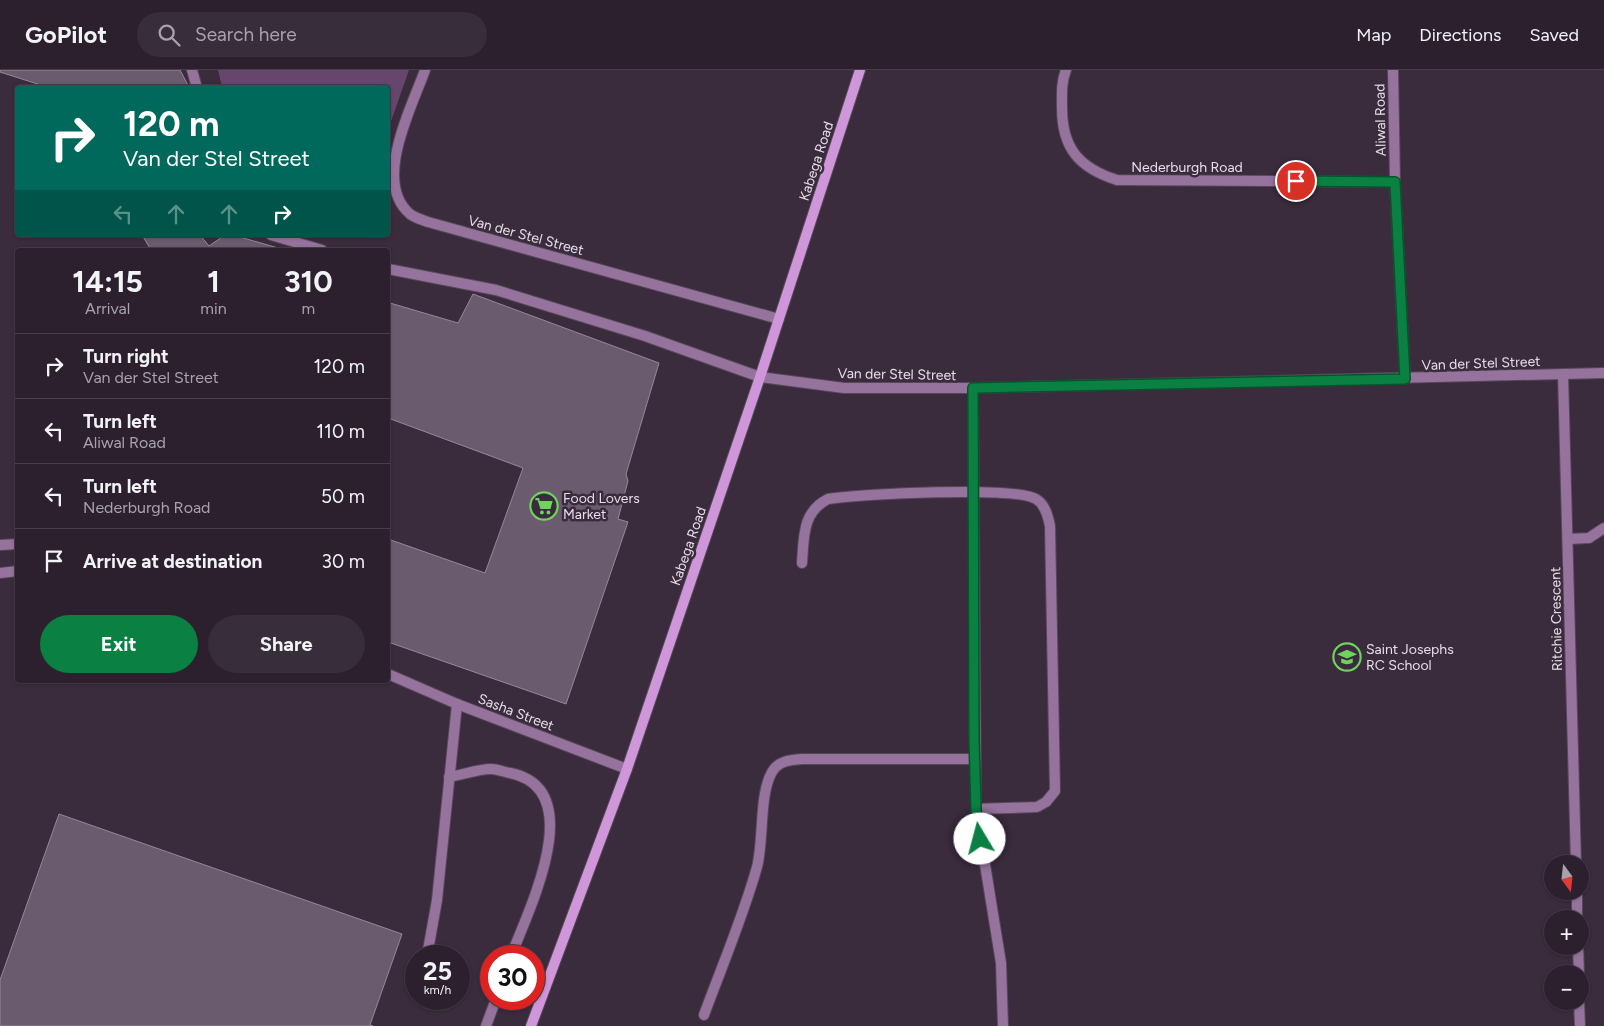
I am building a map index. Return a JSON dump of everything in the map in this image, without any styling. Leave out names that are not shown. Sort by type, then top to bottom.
[{"type":"street","points":[[192,70],[195,85]]},
{"type":"street","name":"Van der Stel Street","points":[[425,70],[397,148],[393,171],[394,188],[400,201],[411,215],[428,222],[779,319]]},
{"type":"street","name":"Kabega Road","points":[[531,1026],[626,769],[760,377],[860,70]]},
{"type":"street","name":"Nederburgh Road","points":[[1066,70],[1062,82],[1064,138],[1077,157],[1096,173],[1117,180],[1395,182]]},
{"type":"street","name":"Aliwal Road","points":[[1393,70],[1395,182],[1405,379]]},
{"type":"street","points":[[278,237],[315,248]]},
{"type":"street","name":"Van der Stel Street","points":[[390,269],[496,290],[645,336],[760,377],[844,388],[973,388],[1604,373]]},
{"type":"street","name":"Ritchie Crescent","points":[[1563,374],[1576,855]]},
{"type":"street","points":[[973,388],[974,759],[976,809],[1002,963],[1003,1026]]},
{"type":"street","points":[[802,563],[807,519],[813,509],[828,499],[973,492],[1028,496],[1037,499],[1047,512],[1050,526],[1055,791],[1050,799],[1037,807],[976,809]]},
{"type":"street","points":[[1568,539],[1589,538],[1604,528]]},
{"type":"street","points":[[0,545],[15,544]]},
{"type":"street","points":[[0,573],[15,571]]},
{"type":"street","name":"Sasha Street","points":[[390,676],[626,769]]},
{"type":"street","points":[[429,945],[437,900],[457,704]]},
{"type":"street","points":[[704,1015],[757,866],[765,795],[768,779],[773,770],[788,760],[802,759],[974,759]]},
{"type":"street","points":[[449,777],[491,769],[521,775],[533,782],[542,794],[550,814],[551,832],[546,861],[515,945]]},
{"type":"street","points":[[486,1026],[492,1010]]},
{"type":"street","points":[[1580,1010],[1580,1026]]},
{"type":"shaded area","points":[[218,70],[409,70],[390,124],[390,85],[222,85]]},
{"type":"building","points":[[0,70],[180,70],[188,85],[41,85],[0,72]]},
{"type":"building","points":[[143,237],[202,237],[209,246],[222,237],[240,237],[278,248],[150,248]]},
{"type":"building","points":[[473,294],[659,363],[626,474],[628,481],[618,519],[628,522],[566,704],[390,643],[390,540],[485,573],[523,468],[390,419],[390,303],[458,323]]},
{"type":"building","points":[[59,814],[402,934],[370,1025],[373,1026],[0,1026],[0,980]]},
{"type":"place","name":"Food Lovers Market","points":[[544,506]]},
{"type":"place","name":"Saint Josephs RC School","points":[[1347,657]]},
{"type":"route","points":[[980,839],[976,809],[974,738],[973,388],[1405,379],[1395,182],[1296,181]]}]
